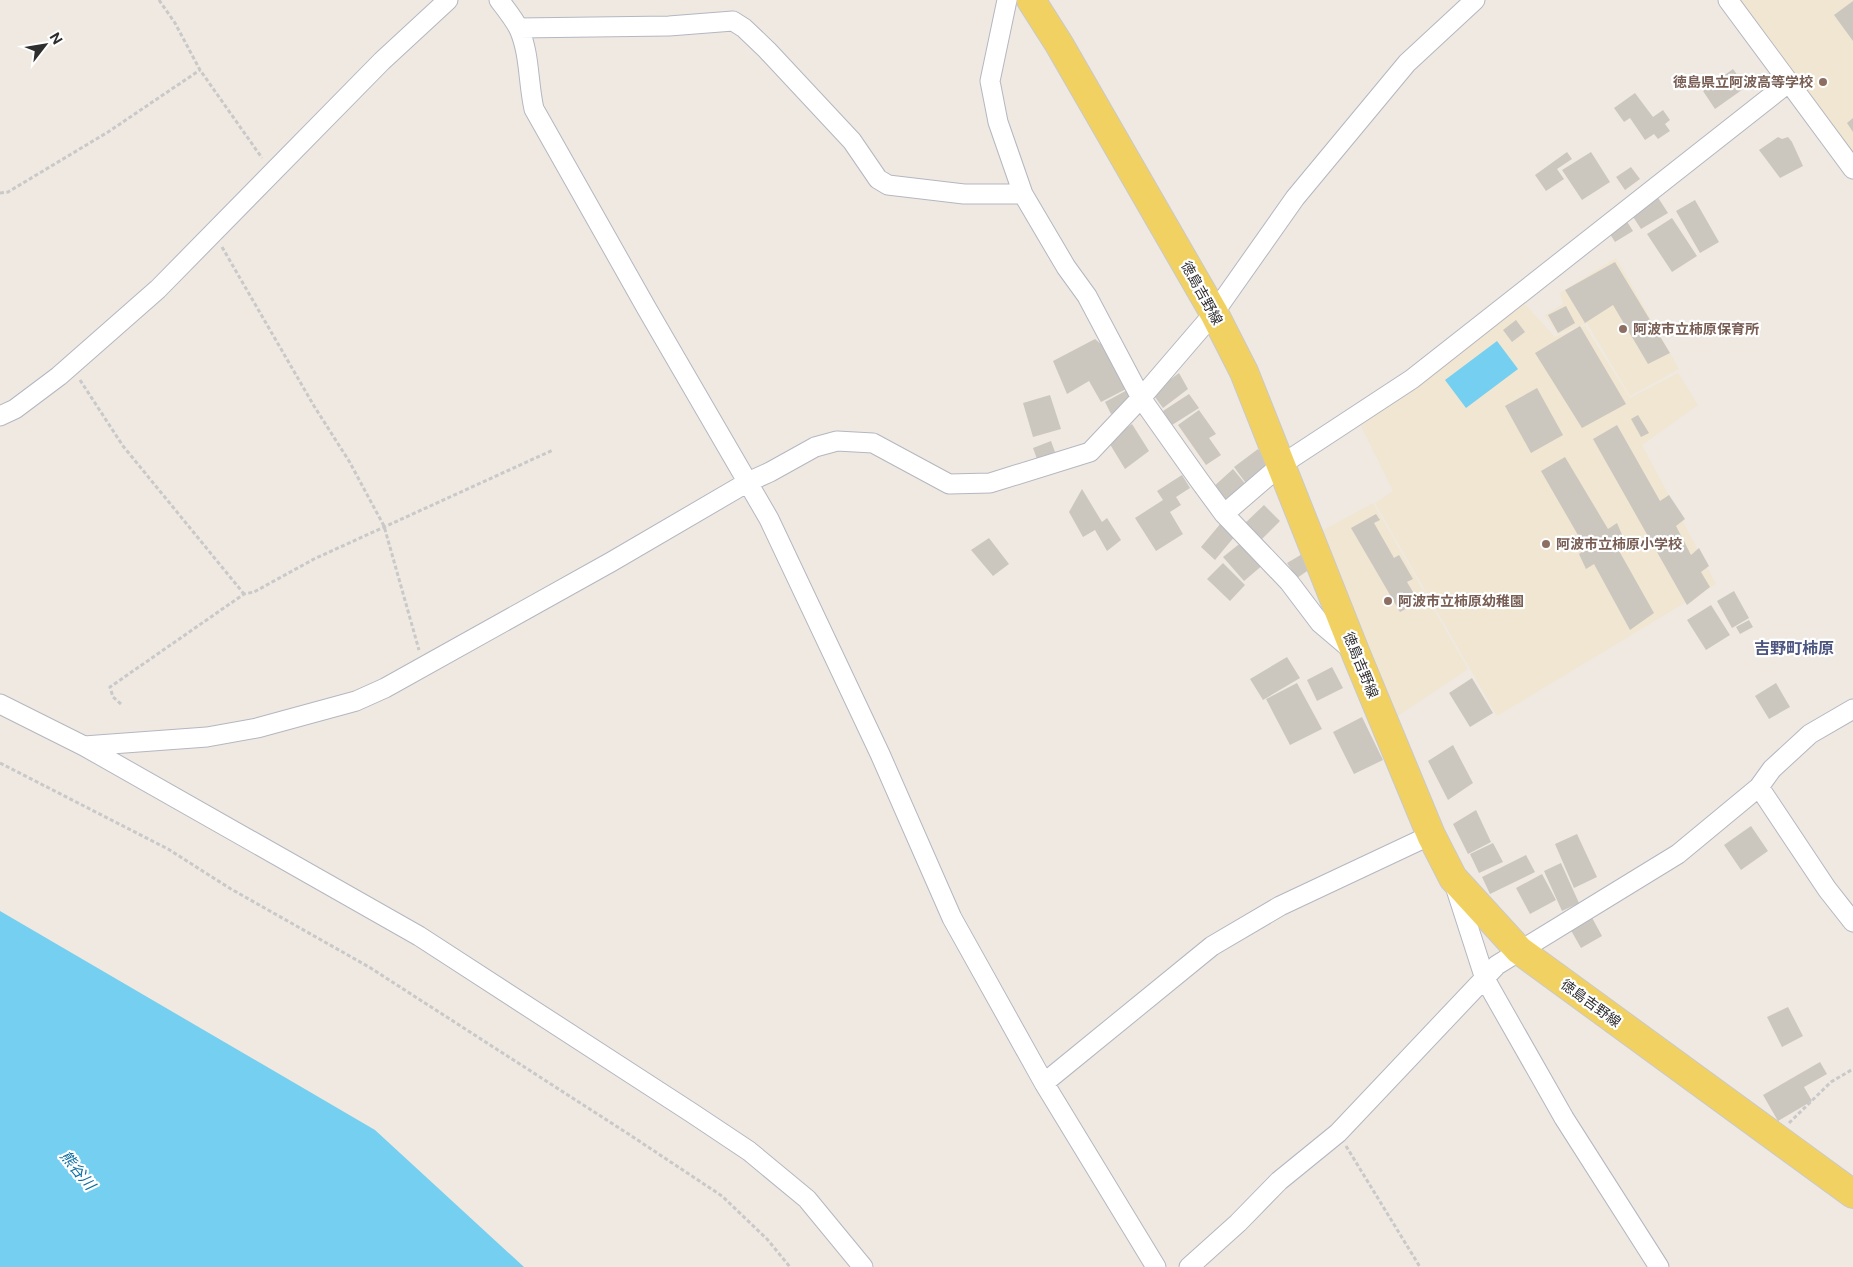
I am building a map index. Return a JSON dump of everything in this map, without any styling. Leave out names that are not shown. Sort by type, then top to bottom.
[{"type":"main road","name":"徳島吉野線","points":[[1031,0],[1059,44],[1214,313],[1244,372],[1356,654],[1431,836],[1453,878],[1519,950],[1853,1194]]},
{"type":"street","points":[[0,416],[15,408],[71,366],[158,289],[382,61],[448,0]]},
{"type":"street","points":[[500,0],[519,28],[527,55],[534,110],[769,519],[880,754],[952,918],[1044,1082],[1156,1267]]},
{"type":"street","points":[[1007,0],[990,81],[998,122],[1023,194],[1066,267],[1087,296],[1141,398],[1224,514],[1289,582],[1320,623],[1356,654]]},
{"type":"street","points":[[84,746],[207,737],[257,728],[356,701],[385,688],[748,482],[815,447],[837,441],[874,443],[949,484],[990,484],[1090,452],[1141,398],[1214,313],[1295,198],[1407,63],[1475,0]]},
{"type":"street","points":[[1728,0],[1853,169]]},
{"type":"street","points":[[519,28],[557,29],[669,26],[733,21],[744,28],[767,50],[852,141],[878,179],[888,185],[955,192],[1023,194]]},
{"type":"street","points":[[1224,514],[1281,465],[1412,379],[1788,83]]},
{"type":"street","points":[[0,704],[84,746],[419,936],[700,1118],[749,1151],[807,1199],[863,1267]]},
{"type":"street","points":[[1189,1267],[1238,1223],[1278,1181],[1338,1133],[1497,965],[1678,854],[1760,787],[1772,769],[1810,734],[1853,709]]},
{"type":"street","points":[[1760,787],[1827,889],[1853,922]]},
{"type":"street","points":[[1044,1082],[1212,946],[1280,906],[1431,836]]},
{"type":"street","points":[[1453,878],[1484,979],[1564,1118],[1659,1267]]},
{"type":"path","points":[[159,0],[175,23],[200,70],[273,173]]},
{"type":"path","points":[[0,193],[8,192],[108,132],[200,70]]},
{"type":"path","points":[[214,234],[314,406],[349,461],[384,526],[424,666]]},
{"type":"path","points":[[71,366],[123,446],[244,594]]},
{"type":"path","points":[[121,704],[113,697],[110,687],[244,594],[254,592],[314,559],[384,526],[553,450]]},
{"type":"path","points":[[0,763],[168,850],[231,889],[386,978],[630,1134],[722,1196],[767,1239],[790,1267]]},
{"type":"path","points":[[1774,1137],[1831,1082],[1853,1069]]},
{"type":"path","points":[[1338,1133],[1420,1267]]},
{"type":"shaded area","name":"徳島県立阿波高等学校","points":[[1735,0],[1853,0],[1853,164]]},
{"type":"shaded area","name":"阿波市立柿原保育所","points":[[1616,258],[1679,369],[1630,396],[1587,323],[1558,334],[1545,315],[1563,304],[1560,293]]},
{"type":"shaded area","name":"阿波市立柿原小学校","points":[[1522,301],[1555,337],[1585,326],[1630,398],[1678,373],[1698,405],[1642,445],[1716,584],[1497,716],[1375,503],[1393,491],[1361,426]]},
{"type":"shaded area","name":"阿波市立柿原幼稚園","points":[[1373,503],[1468,669],[1395,718],[1318,533]]},
{"type":"water","points":[[1497,341],[1518,369],[1466,408],[1445,380]]},
{"type":"water","name":"熊谷川","points":[[0,911],[375,1130],[524,1267],[0,1267]]},
{"type":"building","points":[[1853,1],[1853,41],[1834,15]]},
{"type":"building","points":[[1733,69],[1746,87],[1715,109],[1703,91]]},
{"type":"building","points":[[1635,93],[1653,117],[1663,110],[1670,120],[1665,124],[1670,131],[1658,139],[1654,134],[1645,140],[1630,118],[1624,122],[1614,108]]},
{"type":"building","points":[[1853,118],[1853,132],[1847,123]]},
{"type":"building","points":[[1778,137],[1782,139],[1788,137],[1803,166],[1780,178],[1759,150]]},
{"type":"building","points":[[1567,152],[1572,159],[1557,169],[1564,179],[1546,191],[1535,175]]},
{"type":"building","points":[[1591,152],[1610,182],[1582,200],[1562,170]]},
{"type":"building","points":[[1631,167],[1640,179],[1625,190],[1616,177]]},
{"type":"building","points":[[1657,196],[1668,213],[1641,229],[1630,212]]},
{"type":"building","points":[[1695,200],[1719,242],[1700,253],[1676,211]]},
{"type":"building","points":[[1672,218],[1697,256],[1672,272],[1647,234]]},
{"type":"building","points":[[1626,220],[1633,231],[1615,242],[1608,231]]},
{"type":"building","points":[[1615,262],[1670,353],[1648,364],[1613,305],[1585,323],[1565,290]]},
{"type":"building","points":[[1566,306],[1575,323],[1558,333],[1548,315]]},
{"type":"building","points":[[1516,320],[1525,332],[1512,342],[1503,330]]},
{"type":"building","points":[[1580,326],[1626,404],[1582,428],[1535,353]]},
{"type":"building","points":[[1095,339],[1102,345],[1105,342],[1130,387],[1101,402],[1089,381],[1067,394],[1053,361]]},
{"type":"building","points":[[1179,373],[1188,389],[1163,408],[1152,393]]},
{"type":"building","points":[[1131,388],[1137,400],[1111,414],[1105,402]]},
{"type":"building","points":[[1537,388],[1563,435],[1531,453],[1505,406]]},
{"type":"building","points":[[1189,394],[1199,408],[1172,425],[1163,411]]},
{"type":"building","points":[[1050,395],[1061,429],[1033,437],[1023,403]]},
{"type":"building","points":[[1199,410],[1216,434],[1209,438],[1221,455],[1206,465],[1178,425]]},
{"type":"building","points":[[1638,415],[1649,433],[1641,437],[1631,419]]},
{"type":"building","points":[[1132,424],[1149,451],[1125,469],[1108,441]]},
{"type":"building","points":[[1617,425],[1660,501],[1669,495],[1685,519],[1676,526],[1691,555],[1699,548],[1709,566],[1701,572],[1710,587],[1687,605],[1593,439]]},
{"type":"building","points":[[1051,441],[1055,452],[1037,459],[1033,448]]},
{"type":"building","points":[[1258,449],[1272,468],[1248,486],[1234,467]]},
{"type":"building","points":[[1565,457],[1608,529],[1617,523],[1626,544],[1618,549],[1654,613],[1630,630],[1594,564],[1586,569],[1579,554],[1586,549],[1541,471]]},
{"type":"building","points":[[1233,469],[1248,487],[1226,505],[1212,488]]},
{"type":"building","points":[[1182,475],[1190,488],[1176,497],[1181,505],[1170,512],[1183,534],[1156,551],[1135,518],[1163,500],[1157,491]]},
{"type":"building","points":[[1082,489],[1102,522],[1107,518],[1121,540],[1107,551],[1095,530],[1083,537],[1069,512]]},
{"type":"building","points":[[1264,505],[1280,521],[1258,543],[1241,527]]},
{"type":"building","points":[[1376,514],[1380,520],[1374,523],[1394,558],[1399,555],[1413,579],[1407,582],[1419,602],[1400,612],[1351,528]]},
{"type":"building","points":[[1221,523],[1235,536],[1215,560],[1201,547]]},
{"type":"building","points":[[989,538],[1009,564],[993,576],[971,550]]},
{"type":"building","points":[[1243,541],[1264,564],[1244,581],[1223,557]]},
{"type":"building","points":[[1304,553],[1313,567],[1297,578],[1287,563]]},
{"type":"building","points":[[1223,563],[1245,585],[1230,601],[1207,579]]},
{"type":"building","points":[[1734,591],[1749,618],[1732,628],[1717,601]]},
{"type":"building","points":[[1711,605],[1730,635],[1706,650],[1687,620]]},
{"type":"building","points":[[1749,620],[1753,627],[1740,634],[1736,627]]},
{"type":"building","points":[[1287,657],[1300,678],[1263,700],[1250,679]]},
{"type":"building","points":[[1332,667],[1343,688],[1317,701],[1307,680]]},
{"type":"building","points":[[1472,678],[1493,713],[1470,727],[1449,693]]},
{"type":"building","points":[[1297,683],[1322,729],[1290,745],[1266,699]]},
{"type":"building","points":[[1776,683],[1790,707],[1769,719],[1755,696]]},
{"type":"building","points":[[1362,717],[1383,760],[1354,774],[1333,732]]},
{"type":"building","points":[[1453,745],[1473,783],[1448,800],[1428,761]]},
{"type":"building","points":[[1476,810],[1491,842],[1468,854],[1453,824]]},
{"type":"building","points":[[1751,826],[1768,851],[1741,870],[1724,845]]},
{"type":"building","points":[[1577,834],[1597,877],[1574,888],[1555,844]]},
{"type":"building","points":[[1493,843],[1503,862],[1479,873],[1470,854]]},
{"type":"building","points":[[1526,855],[1535,872],[1490,894],[1482,877]]},
{"type":"building","points":[[1561,863],[1579,903],[1562,911],[1544,871]]},
{"type":"building","points":[[1542,874],[1556,900],[1530,914],[1516,888]]},
{"type":"building","points":[[1590,914],[1602,936],[1581,948],[1569,927]]},
{"type":"building","points":[[1788,1007],[1803,1036],[1782,1047],[1767,1017]]},
{"type":"building","points":[[1820,1062],[1827,1074],[1804,1087],[1812,1101],[1778,1121],[1763,1095]]},
{"type":"place","name":"徳島県立阿波高等学校","points":[[1823,82]]},
{"type":"place","name":"阿波市立柿原保育所","points":[[1623,329]]},
{"type":"place","name":"阿波市立柿原小学校","points":[[1546,544]]},
{"type":"place","name":"阿波市立柿原幼稚園","points":[[1388,601]]},
{"type":"district","name":"吉野町柿原","points":[[1794,648]]}]
